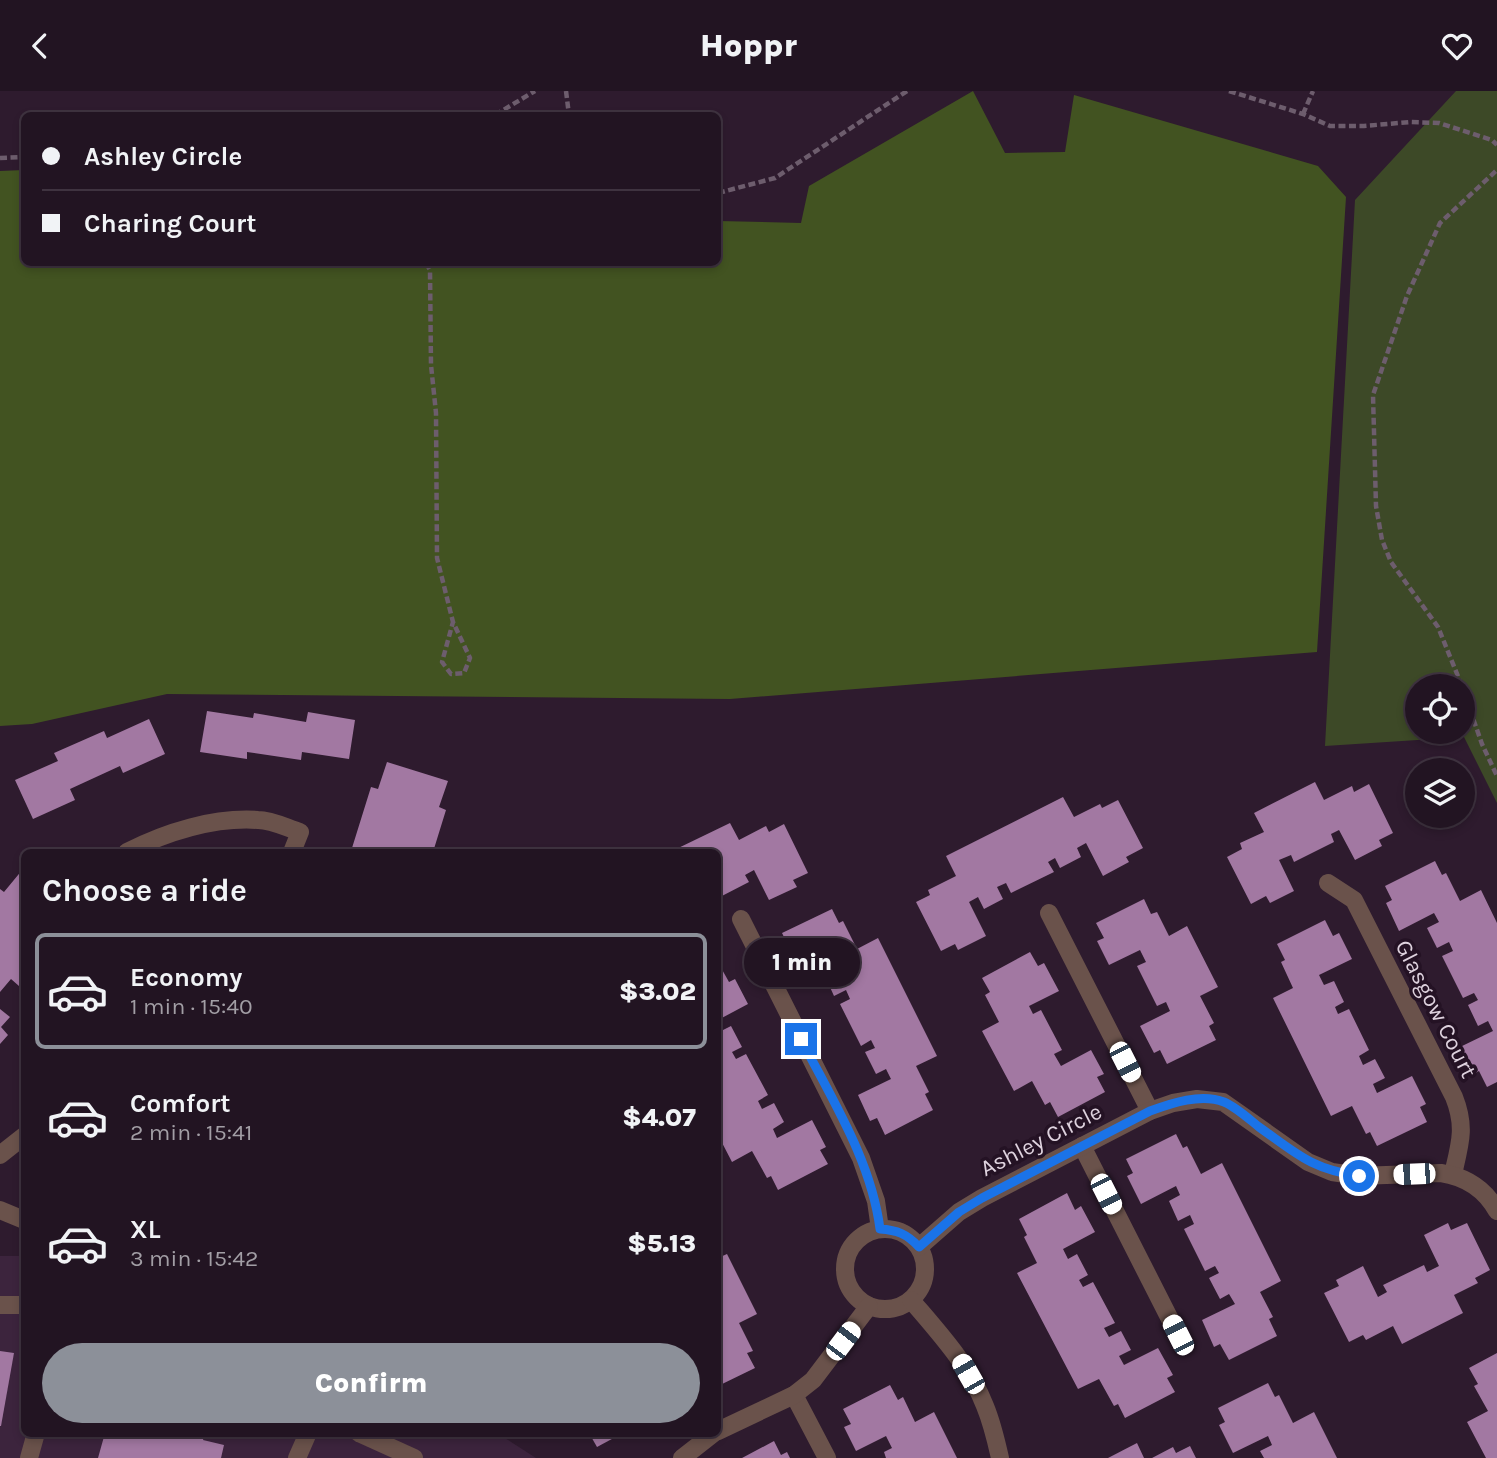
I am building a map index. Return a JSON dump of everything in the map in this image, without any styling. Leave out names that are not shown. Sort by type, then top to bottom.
[{"type":"street","points":[[133,849],[148,841],[216,821],[261,820],[300,832],[293,849]]},
{"type":"street","name":"Glasgow Court","points":[[1328,883],[1354,900],[1454,1097],[1461,1115],[1462,1131],[1453,1174]]},
{"type":"street","points":[[1049,913],[1150,1111]]},
{"type":"street","points":[[741,919],[861,1158],[876,1201],[880,1229]]},
{"type":"street","name":"Ashley Circle","points":[[919,1247],[959,1212],[982,1198],[1150,1111],[1172,1103],[1197,1099],[1223,1102],[1308,1162],[1332,1172],[1359,1176],[1453,1174],[1479,1187],[1491,1200],[1497,1212]]},
{"type":"street","points":[[0,1155],[21,1138]]},
{"type":"street","points":[[1082,1146],[1178,1335]]},
{"type":"street","points":[[0,1210],[21,1219]]},
{"type":"street","points":[[880,1229],[895,1230],[908,1236],[919,1247],[925,1260],[925,1275],[920,1289],[911,1300],[898,1307],[883,1309],[869,1306],[857,1297],[849,1285],[845,1271],[848,1256],[855,1244],[866,1234],[880,1229]]},
{"type":"street","points":[[911,1300],[961,1360],[992,1424],[1000,1458]]},
{"type":"street","points":[[0,1305],[21,1305]]},
{"type":"street","points":[[721,1430],[794,1395],[813,1380],[869,1306]]},
{"type":"street","points":[[794,1395],[827,1458]]},
{"type":"street","points":[[29,1458],[35,1437]]},
{"type":"street","points":[[297,1458],[306,1437]]},
{"type":"street","points":[[368,1437],[414,1458]]},
{"type":"street","points":[[682,1458],[694,1439]]},
{"type":"path","points":[[500,112],[535,91]]},
{"type":"path","points":[[566,91],[569,112]]},
{"type":"path","points":[[721,192],[775,178],[907,91]]},
{"type":"path","points":[[1229,91],[1303,114],[1330,126],[1364,126],[1410,121],[1439,123],[1492,140],[1497,145]]},
{"type":"path","points":[[1303,114],[1313,91]]},
{"type":"path","points":[[0,158],[21,157]]},
{"type":"path","points":[[1456,674],[1438,627],[1391,562],[1382,540],[1376,506],[1373,395],[1407,296],[1440,223],[1497,170]]},
{"type":"path","points":[[427,266],[436,414],[437,558],[453,622],[470,658],[464,673],[451,674],[442,662],[453,622]]},
{"type":"path","points":[[429,270],[431,266]]},
{"type":"path","points":[[1475,724],[1497,776]]},
{"type":"shaded area","points":[[0,1256],[21,1256],[21,1437],[503,1437],[536,1458],[0,1458]]},
{"type":"green space","points":[[973,91],[1005,153],[1065,152],[1074,95],[1318,166],[1346,197],[1317,652],[730,699],[167,694],[32,724],[0,726],[0,171],[21,170],[21,266],[721,266],[721,221],[801,223],[809,186]]},
{"type":"green space","points":[[1456,91],[1497,91],[1497,803],[1468,744],[1475,744],[1475,674],[1405,674],[1405,741],[1325,746],[1355,200]]},
{"type":"building","points":[[207,711],[253,718],[254,713],[306,722],[308,712],[355,720],[349,759],[302,752],[301,760],[247,752],[247,759],[200,752]]},
{"type":"building","points":[[149,719],[165,754],[123,773],[120,766],[70,789],[75,800],[33,819],[15,780],[58,761],[54,753],[104,731],[107,738]]},
{"type":"building","points":[[387,762],[448,781],[439,807],[446,810],[434,849],[352,848],[371,787],[378,789]]},
{"type":"building","points":[[1315,782],[1324,800],[1352,786],[1354,792],[1369,784],[1393,833],[1379,840],[1382,846],[1355,860],[1339,830],[1331,834],[1334,842],[1294,862],[1291,855],[1279,860],[1294,891],[1270,903],[1266,896],[1251,904],[1227,857],[1242,849],[1240,843],[1264,832],[1254,813]]},
{"type":"building","points":[[1063,797],[1074,817],[1100,804],[1102,808],[1118,800],[1143,848],[1126,857],[1129,862],[1103,876],[1086,843],[1077,848],[1081,857],[1060,868],[1055,858],[1048,862],[1054,872],[1011,893],[1006,883],[997,887],[1003,899],[984,909],[978,897],[969,902],[986,936],[958,950],[955,944],[941,951],[916,902],[930,895],[928,890],[956,876],[946,856]]},
{"type":"building","points":[[730,823],[739,840],[766,826],[769,832],[784,824],[808,873],[793,880],[797,887],[769,900],[754,870],[745,875],[749,882],[721,896],[721,849],[676,849]]},
{"type":"building","points":[[1435,861],[1442,875],[1446,873],[1460,901],[1481,890],[1497,923],[1497,1082],[1487,1087],[1479,1071],[1473,1074],[1460,1047],[1493,1031],[1488,1021],[1478,1026],[1468,1005],[1478,1000],[1474,993],[1463,998],[1442,956],[1453,951],[1449,942],[1437,948],[1427,928],[1439,922],[1434,913],[1399,931],[1386,903],[1392,900],[1385,886]]},
{"type":"building","points":[[21,871],[21,984],[19,986],[11,979],[0,992],[0,889],[4,892]]},
{"type":"building","points":[[1144,899],[1151,914],[1157,912],[1169,936],[1187,926],[1218,987],[1200,996],[1214,1023],[1209,1026],[1216,1040],[1167,1064],[1160,1050],[1154,1053],[1140,1026],[1170,1011],[1166,1002],[1157,1006],[1137,966],[1146,962],[1140,950],[1109,965],[1097,941],[1104,938],[1096,923]]},
{"type":"building","points":[[832,909],[839,923],[843,921],[857,949],[878,938],[937,1056],[916,1066],[929,1092],[925,1094],[933,1110],[885,1135],[877,1118],[870,1121],[858,1095],[891,1079],[886,1069],[876,1074],[865,1052],[875,1048],[871,1040],[861,1046],[840,1004],[850,999],[846,990],[834,996],[825,976],[837,970],[832,961],[797,978],[783,950],[789,947],[782,933]]},
{"type":"building","points":[[1325,920],[1333,936],[1339,933],[1352,959],[1319,975],[1324,985],[1334,981],[1344,1002],[1335,1007],[1338,1014],[1349,1009],[1369,1050],[1359,1056],[1363,1065],[1375,1059],[1385,1078],[1373,1084],[1377,1093],[1412,1076],[1426,1104],[1420,1107],[1427,1122],[1377,1146],[1370,1132],[1366,1134],[1352,1106],[1331,1116],[1273,998],[1293,988],[1281,962],[1285,960],[1277,944]]},
{"type":"building","points":[[1030,952],[1038,966],[1044,963],[1059,991],[1029,1006],[1033,1014],[1041,1010],[1062,1050],[1054,1054],[1061,1066],[1091,1050],[1104,1074],[1097,1077],[1105,1092],[1058,1117],[1050,1102],[1045,1105],[1032,1081],[1014,1091],[982,1031],[999,1022],[985,995],[990,992],[982,978]]},
{"type":"building","points":[[721,968],[729,982],[735,979],[748,1004],[721,1018]]},
{"type":"building","points":[[0,1009],[10,1017],[1,1027],[8,1035],[0,1044]]},
{"type":"building","points":[[731,1026],[742,1047],[732,1052],[736,1059],[746,1054],[768,1095],[758,1101],[762,1109],[774,1103],[784,1122],[773,1129],[777,1138],[812,1120],[826,1147],[820,1150],[828,1164],[778,1190],[771,1176],[767,1178],[752,1151],[732,1162],[721,1141],[721,1031]]},
{"type":"building","points":[[1176,1134],[1183,1148],[1187,1146],[1201,1174],[1222,1163],[1281,1281],[1260,1292],[1273,1317],[1269,1319],[1277,1336],[1229,1360],[1220,1344],[1214,1347],[1202,1320],[1235,1304],[1229,1294],[1220,1299],[1209,1278],[1219,1273],[1215,1266],[1205,1271],[1184,1229],[1194,1224],[1190,1215],[1178,1221],[1169,1201],[1180,1195],[1176,1186],[1141,1204],[1127,1176],[1133,1173],[1126,1159]]},
{"type":"building","points":[[1067,1193],[1075,1210],[1081,1206],[1095,1232],[1063,1249],[1068,1259],[1077,1254],[1088,1275],[1079,1280],[1083,1287],[1093,1282],[1115,1323],[1104,1328],[1109,1337],[1121,1331],[1131,1350],[1119,1356],[1124,1365],[1158,1348],[1173,1375],[1167,1378],[1175,1392],[1125,1418],[1118,1404],[1114,1406],[1099,1379],[1078,1389],[1017,1273],[1037,1263],[1024,1237],[1027,1235],[1019,1219]]},
{"type":"building","points":[[1448,1223],[1451,1230],[1467,1223],[1490,1270],[1475,1278],[1478,1283],[1454,1295],[1463,1313],[1402,1344],[1393,1326],[1366,1340],[1363,1335],[1349,1342],[1324,1293],[1339,1286],[1336,1280],[1363,1266],[1378,1297],[1387,1292],[1383,1285],[1424,1265],[1427,1272],[1439,1266],[1424,1235]]},
{"type":"building","points":[[727,1254],[757,1314],[739,1323],[753,1351],[747,1353],[755,1368],[721,1385],[721,1257]]},
{"type":"building","points":[[0,1351],[14,1353],[1,1426],[0,1426]]},
{"type":"building","points":[[1497,1353],[1497,1458],[1486,1458],[1467,1422],[1488,1411],[1474,1386],[1478,1384],[1469,1368]]},
{"type":"building","points":[[1268,1383],[1275,1397],[1279,1395],[1293,1423],[1314,1412],[1337,1458],[1264,1458],[1260,1451],[1272,1445],[1268,1436],[1233,1453],[1219,1425],[1225,1422],[1218,1408]]},
{"type":"building","points":[[890,1385],[898,1400],[903,1397],[915,1422],[934,1412],[957,1458],[886,1458],[884,1452],[892,1448],[886,1436],[856,1451],[844,1427],[851,1424],[843,1409]]},
{"type":"building","points":[[104,1437],[204,1437],[203,1440],[224,1445],[221,1458],[98,1458]]},
{"type":"building","points":[[591,1437],[616,1437],[597,1447]]},
{"type":"building","points":[[774,1441],[781,1455],[787,1452],[790,1458],[742,1458]]},
{"type":"building","points":[[1137,1443],[1144,1458],[1108,1458]]},
{"type":"building","points":[[1190,1446],[1196,1458],[1152,1458],[1173,1447],[1176,1453]]},
{"type":"route","points":[[801,1039],[861,1158],[876,1201],[880,1229],[895,1230],[908,1236],[919,1247],[959,1212],[982,1198],[1150,1111],[1172,1103],[1197,1099],[1223,1102],[1308,1162],[1332,1172],[1359,1176]]}]
